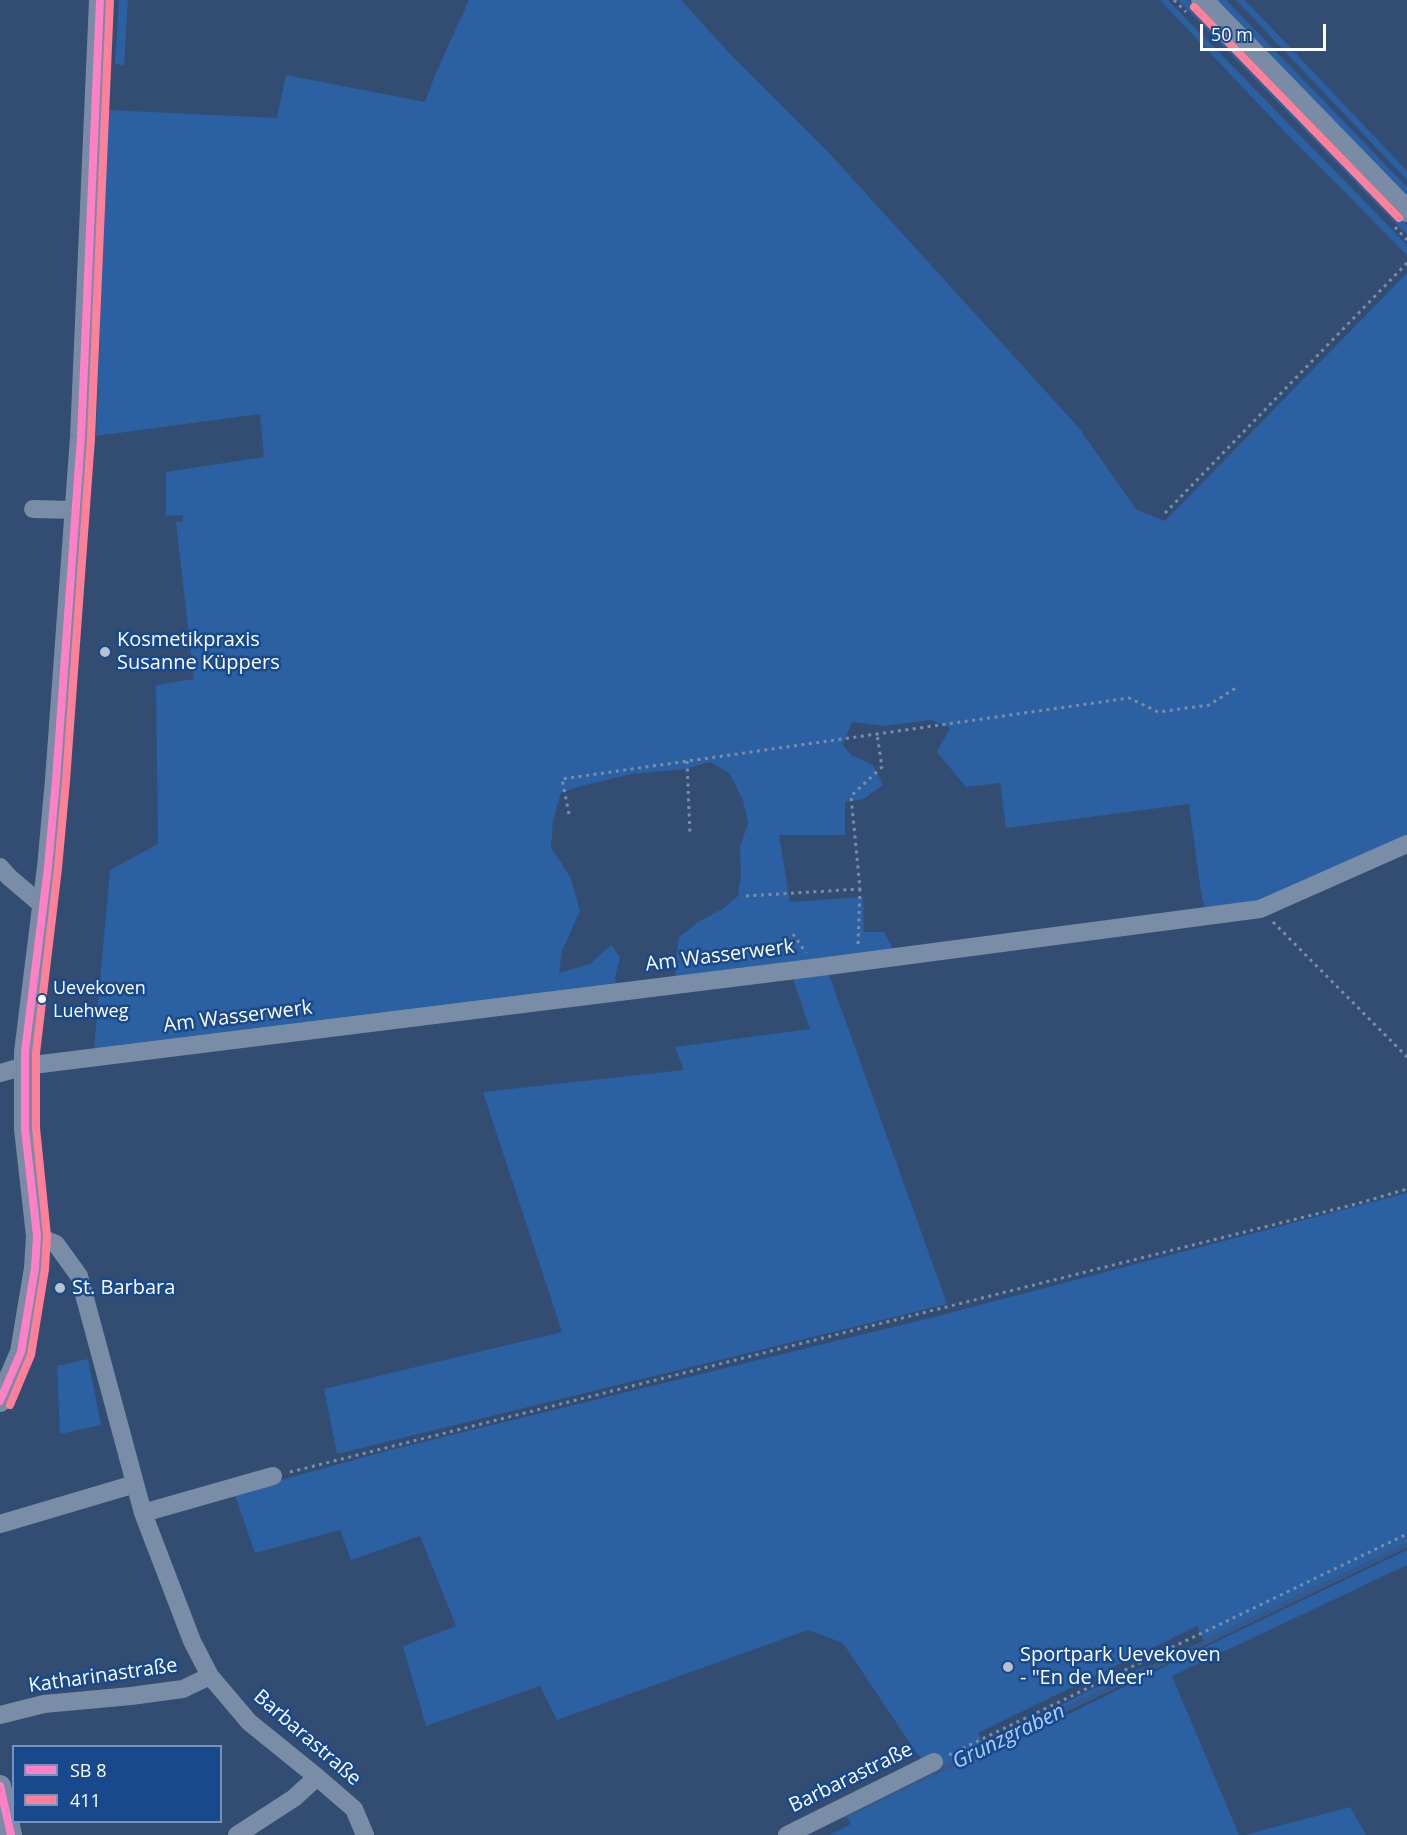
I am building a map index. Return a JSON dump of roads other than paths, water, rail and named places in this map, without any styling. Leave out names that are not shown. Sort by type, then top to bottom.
[{"type":"main road","points":[[0,1401],[21,1352],[35,1268],[37,1236],[25,1129],[25,1052],[48,867],[56,780],[81,437],[100,0]]},
{"type":"main road","points":[[1202,0],[1407,211]]},
{"type":"main road","points":[[0,1786],[11,1835]]},
{"type":"street","points":[[33,509],[75,510]]},
{"type":"street","name":"Am Wasserwerk","points":[[0,1072],[25,1066],[1260,909],[1407,844]]},
{"type":"street","points":[[0,867],[43,906]]},
{"type":"street","name":"Barbarastraße","points":[[37,1236],[56,1244],[79,1276],[143,1514],[192,1641],[210,1676],[249,1722],[354,1809],[365,1835]]},
{"type":"street","points":[[143,1514],[273,1476]]},
{"type":"street","points":[[0,1524],[135,1484]]},
{"type":"street","name":"Katharinastraße","points":[[0,1716],[45,1704],[183,1689],[210,1676]]},
{"type":"street","name":"Barbarastraße","points":[[787,1835],[934,1762]]},
{"type":"street","points":[[237,1835],[294,1798],[317,1777]]},
{"type":"waterway","name":"Grunzgraben","points":[[845,1816],[1407,1545]]},
{"type":"place","name":"Kosmetikpraxis Susanne Küppers","points":[[105,652]]},
{"type":"place","name":"Uevekoven Luehweg","points":[[42,999]]},
{"type":"place","name":"St. Barbara","points":[[60,1288]]},
{"type":"place","name":"Sportpark Uevekoven - \"En de Meer\"","points":[[1008,1667]]}]
